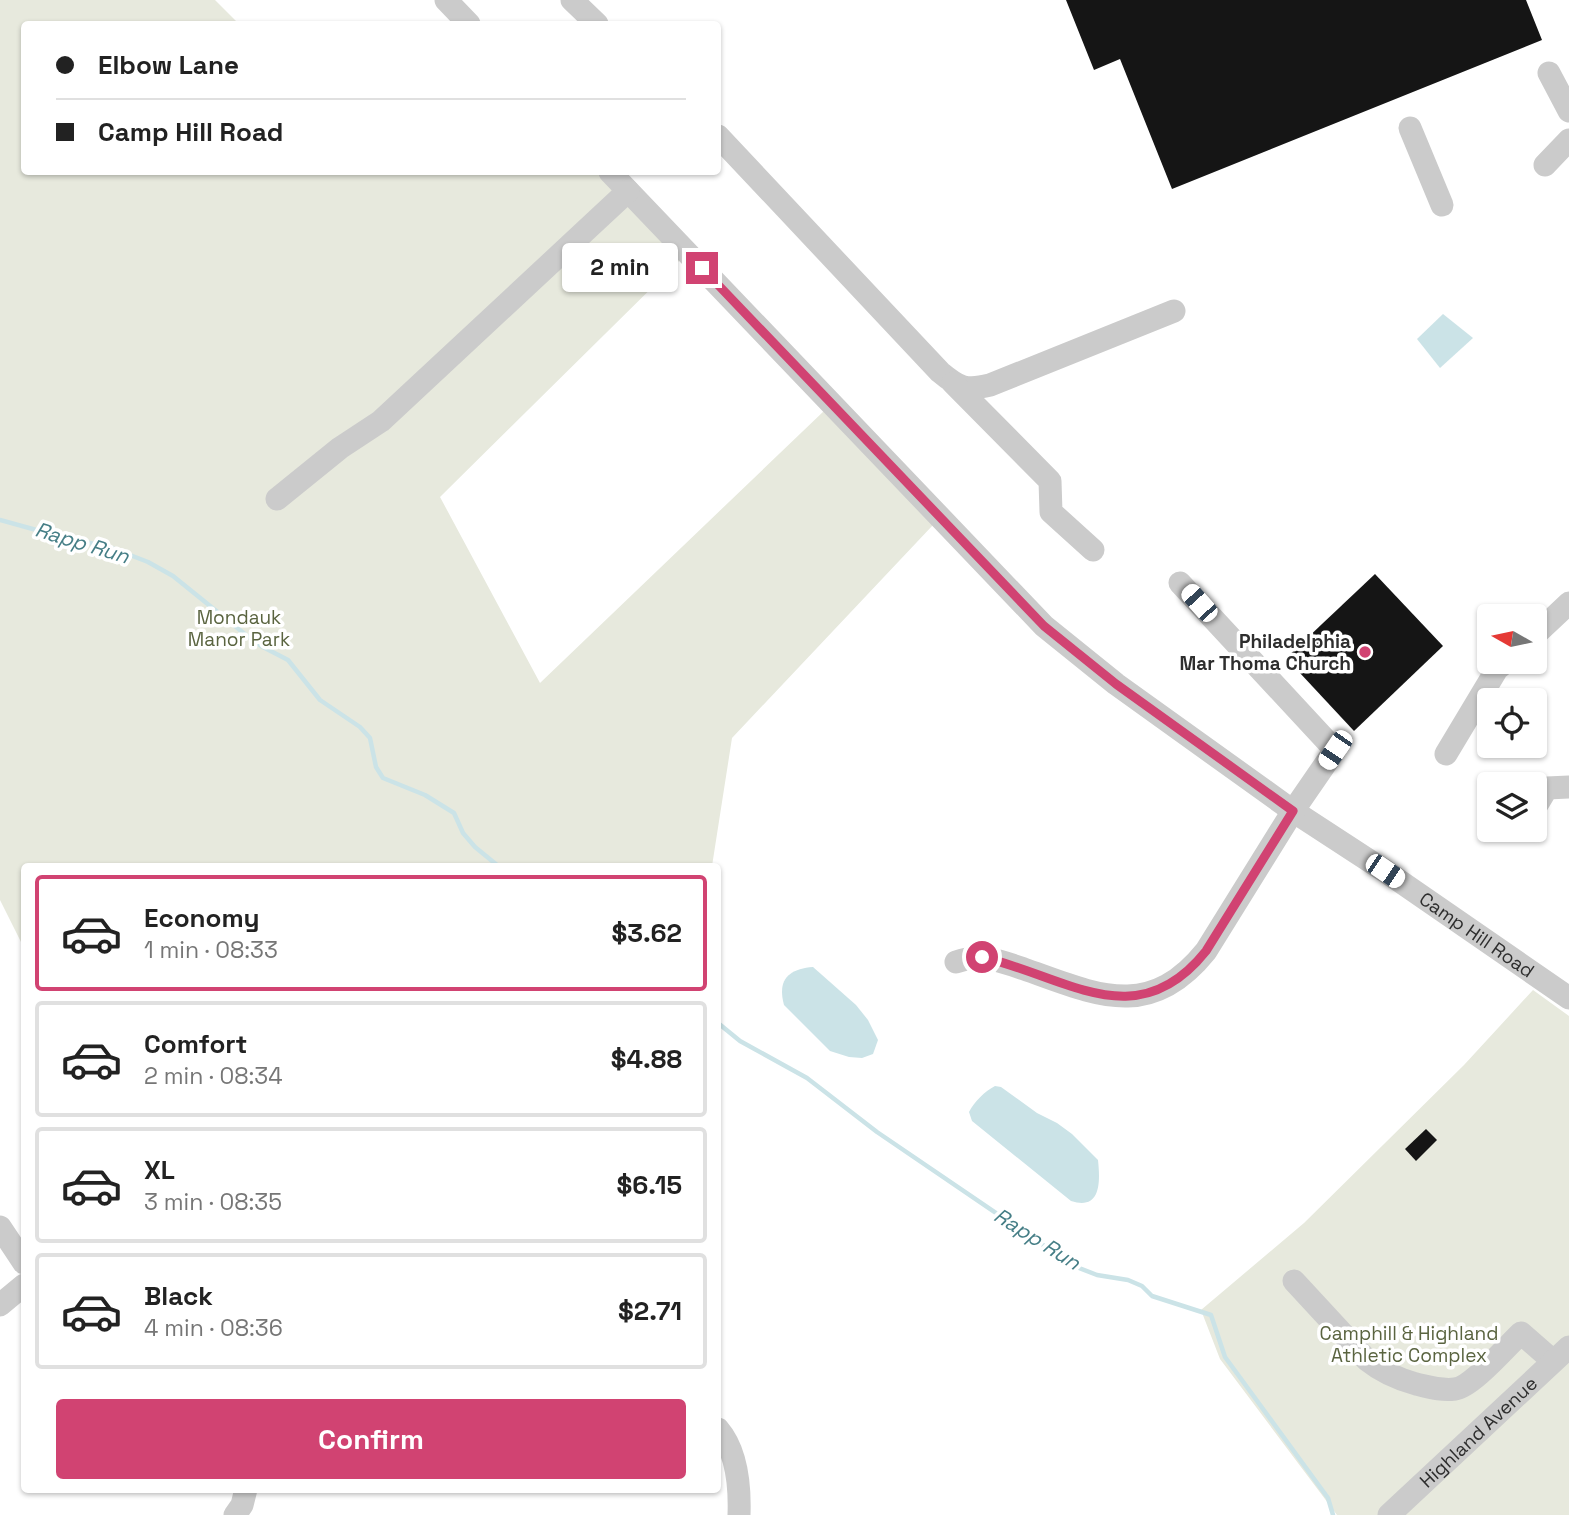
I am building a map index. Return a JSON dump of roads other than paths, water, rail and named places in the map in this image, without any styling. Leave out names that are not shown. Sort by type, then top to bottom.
[{"type":"street","points":[[446,0],[466,21]]},
{"type":"street","points":[[572,0],[594,21]]},
{"type":"street","points":[[1549,74],[1569,111]]},
{"type":"street","points":[[1410,128],[1442,205]]},
{"type":"street","points":[[721,139],[854,283],[1050,481],[1051,512],[1093,550]]},
{"type":"street","points":[[1545,165],[1569,140]]},
{"type":"street","name":"Camp Hill Road","points":[[613,175],[1044,626],[1116,684],[1293,811],[1569,998]]},
{"type":"street","points":[[277,499],[340,448],[381,421],[628,191]]},
{"type":"street","points":[[953,383],[973,389],[990,385],[1174,311]]},
{"type":"street","points":[[956,962],[968,957],[992,959],[1080,989],[1120,998],[1150,994],[1179,978],[1200,958],[1335,750],[1181,583]]},
{"type":"street","points":[[1547,624],[1569,603]]},
{"type":"street","points":[[1446,754],[1494,674]]},
{"type":"street","points":[[1547,788],[1569,787]]},
{"type":"street","points":[[0,1227],[21,1258]]},
{"type":"street","points":[[1294,1281],[1367,1360],[1378,1369],[1405,1381],[1437,1389],[1457,1389],[1471,1382],[1521,1332],[1561,1354]]},
{"type":"street","points":[[0,1305],[21,1288]]},
{"type":"street","name":"Highland Avenue","points":[[1389,1515],[1561,1354]]},
{"type":"street","points":[[721,1433],[732,1456],[739,1493],[739,1515]]},
{"type":"street","points":[[235,1515],[242,1505],[245,1493]]},
{"type":"water","points":[[1443,314],[1473,338],[1440,368],[1417,339]]},
{"type":"water","points":[[813,967],[856,1005],[868,1020],[878,1040],[873,1054],[862,1058],[830,1051],[784,1005],[782,988],[787,977],[797,970]]},
{"type":"water","points":[[995,1086],[1001,1087],[1037,1113],[1057,1123],[1098,1160],[1099,1184],[1094,1198],[1089,1202],[1071,1201],[972,1121],[969,1112],[971,1108]]},
{"type":"waterway","name":"Rapp Run","points":[[0,520],[112,548],[148,562],[173,576],[261,646],[288,660],[320,700],[360,727],[370,738],[376,767],[383,778],[425,795],[454,813],[463,833],[495,863]]},
{"type":"waterway","name":"Rapp Run","points":[[721,1025],[740,1041],[807,1078],[877,1132],[1074,1266],[1097,1275],[1128,1280],[1142,1286],[1152,1296],[1211,1315],[1225,1357],[1328,1498],[1333,1515]]},
{"type":"place","name":"Philadelphia Mar Thoma Church","points":[[1365,652]]},
{"type":"park label","name":"Mondauk Manor Park","points":[[239,628]]},
{"type":"park label","name":"Camphill & Highland Athletic Complex","points":[[1409,1344]]}]
